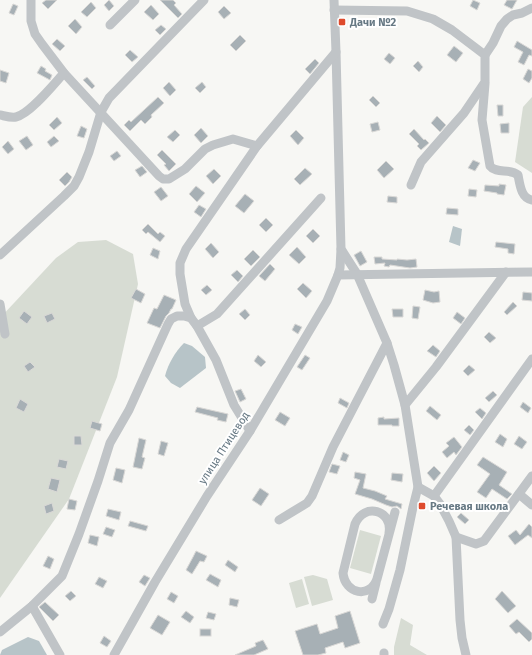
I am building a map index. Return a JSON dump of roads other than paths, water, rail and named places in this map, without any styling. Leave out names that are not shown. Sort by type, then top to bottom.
[{"type":"street","points":[[31,0],[31,21],[35,34],[42,44],[64,73],[163,179],[169,179],[185,169],[205,150],[214,144],[233,139],[257,146]]},
{"type":"street","points":[[110,26],[135,0]]},
{"type":"street","points":[[0,255],[74,186],[89,152],[101,112],[109,98],[204,0]]},
{"type":"street","name":"улица Птицевод","points":[[114,655],[155,582],[250,431],[327,301],[338,275],[341,249],[334,0]]},
{"type":"street","points":[[532,8],[507,18],[485,55],[485,82],[482,120],[490,166],[494,170],[512,171],[518,175],[525,196],[532,200]]},
{"type":"street","points":[[334,10],[407,11],[433,19],[452,30],[485,55]]},
{"type":"street","points":[[250,431],[234,404],[216,360],[191,318],[185,304],[180,263],[186,249],[257,146],[336,52]]},
{"type":"street","points":[[0,115],[16,116],[28,110],[48,92],[64,73]]},
{"type":"street","points":[[410,186],[421,162],[464,114],[485,82]]},
{"type":"street","points":[[197,326],[217,314],[321,198]]},
{"type":"street","points":[[341,249],[357,274],[387,343],[405,405],[418,487],[400,570],[389,609],[383,624]]},
{"type":"street","points":[[405,405],[436,367],[506,272]]},
{"type":"street","points":[[338,275],[532,272]]},
{"type":"street","points":[[0,304],[5,334]]},
{"type":"street","points":[[0,632],[32,606],[62,576],[79,534],[110,444],[129,410],[168,324],[171,319],[177,316],[191,318]]},
{"type":"street","points":[[279,520],[307,503],[312,496],[333,447],[387,343]]},
{"type":"street","points":[[434,496],[532,359]]},
{"type":"street","points":[[456,537],[476,544],[484,540],[532,476]]},
{"type":"street","points":[[418,487],[434,496],[440,504],[456,537],[460,626],[466,655]]},
{"type":"street","points":[[519,494],[532,505]]},
{"type":"street","points":[[377,578],[376,582],[371,588],[360,592],[349,588],[344,581],[343,570],[355,524],[359,517],[365,512],[373,511],[380,513],[386,518],[390,525],[389,533]]},
{"type":"street","points":[[372,599],[395,512]]},
{"type":"street","points":[[32,606],[60,655]]},
{"type":"place","name":"Дачи №2","points":[[342,22]]},
{"type":"place","name":"Речевая школа","points":[[422,506]]}]
